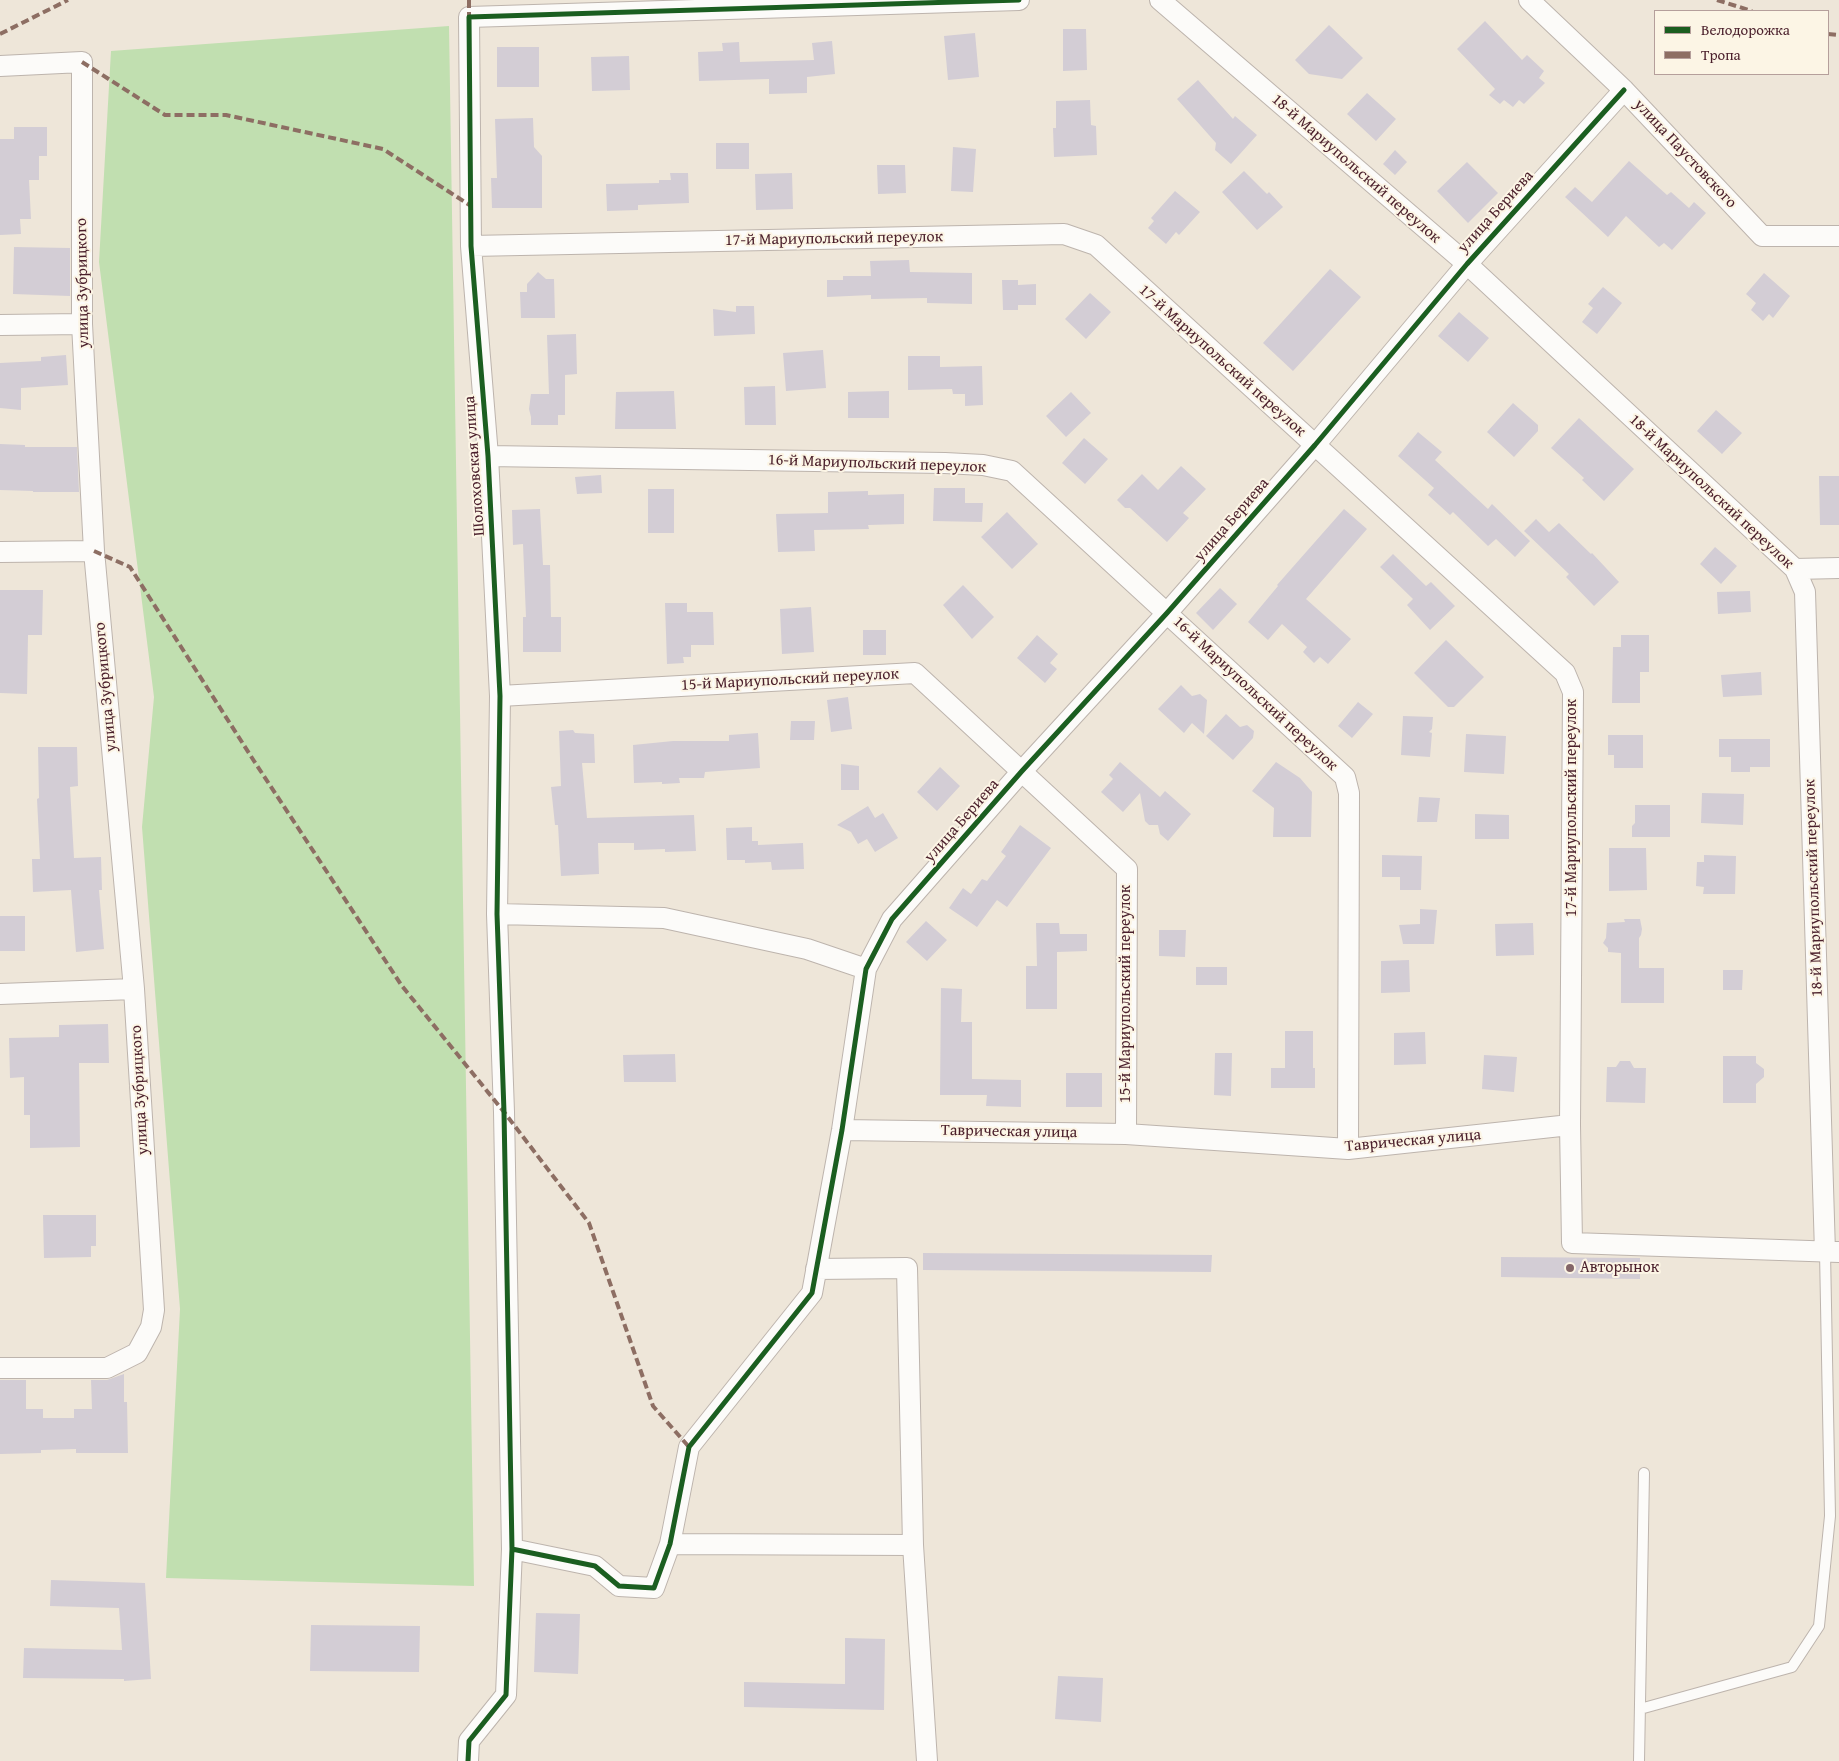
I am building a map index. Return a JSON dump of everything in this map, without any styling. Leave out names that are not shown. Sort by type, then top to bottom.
[{"type":"street","name":"Шолоховская улица","points":[[468,1761],[469,1742],[506,1695],[512,1549],[504,1122],[497,914],[500,696],[488,456],[472,246],[469,17],[1019,0]]},
{"type":"street","name":"18-й Мариупольский переулок","points":[[1160,0],[1467,264],[1795,569],[1805,592],[1832,1252]]},
{"type":"street","name":"улица Паустовского","points":[[1529,0],[1624,90],[1762,236],[1839,236]]},
{"type":"street","name":"улица Зубрицкого","points":[[0,66],[82,62],[82,324],[94,551],[134,988],[154,1310],[151,1327],[137,1352],[107,1368],[0,1368]]},
{"type":"street","name":"улица Бериева","points":[[512,1549],[595,1566],[619,1586],[654,1588],[670,1544],[689,1447],[812,1293],[842,1130],[866,969],[892,919],[1022,771],[1167,614],[1315,445],[1467,264],[1624,90]]},
{"type":"street","name":"17-й Мариупольский переулок","points":[[472,246],[1064,234],[1096,245],[1564,673],[1573,692],[1570,1125]]},
{"type":"street","points":[[0,324],[82,324]]},
{"type":"street","name":"16-й Мариупольский переулок","points":[[488,456],[945,463],[984,465],[1012,472],[1345,777],[1349,793],[1348,1148]]},
{"type":"street","points":[[0,552],[94,551]]},
{"type":"street","points":[[1795,569],[1839,568]]},
{"type":"street","name":"15-й Мариупольский переулок","points":[[500,696],[915,672],[1127,869],[1126,1134]]},
{"type":"street","points":[[497,914],[664,918],[807,949],[866,969]]},
{"type":"street","points":[[0,994],[134,988]]},
{"type":"street","points":[[1570,1125],[1572,1243],[1832,1252]]},
{"type":"street","name":"Таврическая улица","points":[[842,1130],[1126,1134],[1348,1148],[1570,1125]]},
{"type":"street","points":[[816,1269],[907,1268],[913,1546],[927,1761]]},
{"type":"street","points":[[670,1544],[913,1546]]},
{"type":"lane","points":[[1640,1709],[1792,1667],[1819,1626],[1830,1516],[1832,1252]]},
{"type":"lane","points":[[1638,1761],[1644,1473]]},
{"type":"green space","points":[[449,26],[474,1586],[166,1578],[180,1309],[142,827],[154,697],[99,262],[111,51]]},
{"type":"building","points":[[1485,21],[1522,60],[1527,55],[1544,71],[1539,78],[1545,83],[1524,104],[1519,100],[1513,107],[1504,100],[1500,104],[1489,95],[1495,89],[1457,49]]},
{"type":"building","points":[[1329,25],[1363,58],[1342,79],[1309,74],[1295,60]]},
{"type":"building","points":[[1063,29],[1086,29],[1087,70],[1063,71]]},
{"type":"building","points":[[975,33],[979,77],[948,80],[944,36]]},
{"type":"building","points":[[832,41],[835,74],[807,77],[807,93],[769,94],[769,79],[699,81],[698,52],[723,51],[722,43],[739,42],[740,62],[814,60],[812,43]]},
{"type":"building","points":[[497,47],[539,47],[539,87],[497,87]]},
{"type":"building","points":[[629,56],[630,90],[592,91],[591,57]]},
{"type":"building","points":[[1198,80],[1233,119],[1235,116],[1257,135],[1231,164],[1215,150],[1216,143],[1177,99]]},
{"type":"building","points":[[1367,93],[1396,119],[1376,141],[1347,114]]},
{"type":"building","points":[[1090,100],[1091,125],[1096,126],[1097,155],[1054,157],[1053,128],[1056,128],[1056,101]]},
{"type":"building","points":[[533,118],[534,147],[542,156],[542,208],[492,208],[491,178],[497,178],[495,119]]},
{"type":"building","points":[[14,127],[47,127],[47,156],[39,156],[39,180],[29,180],[31,219],[20,219],[21,234],[0,235],[0,139],[14,139]]},
{"type":"building","points":[[716,143],[749,143],[749,169],[716,169]]},
{"type":"building","points":[[953,147],[976,149],[973,192],[951,191]]},
{"type":"building","points":[[1395,150],[1407,162],[1395,175],[1383,164]]},
{"type":"building","points":[[1629,161],[1667,195],[1671,192],[1689,208],[1694,202],[1706,213],[1672,250],[1664,243],[1659,247],[1626,216],[1608,237],[1565,197],[1575,187],[1592,202]]},
{"type":"building","points":[[1467,162],[1498,193],[1468,223],[1437,191]]},
{"type":"building","points":[[877,165],[905,165],[906,193],[878,194]]},
{"type":"building","points":[[1244,171],[1267,194],[1269,192],[1283,207],[1257,230],[1222,192]]},
{"type":"building","points":[[670,173],[688,173],[689,203],[638,205],[638,210],[607,211],[606,184],[659,183],[659,180],[671,180]]},
{"type":"building","points":[[792,173],[793,209],[756,210],[755,174]]},
{"type":"building","points":[[1175,191],[1200,212],[1179,235],[1176,232],[1166,244],[1148,228],[1154,221],[1151,218]]},
{"type":"building","points":[[14,247],[70,248],[70,296],[13,294]]},
{"type":"building","points":[[909,260],[910,272],[972,273],[972,304],[927,303],[927,298],[871,299],[871,295],[827,297],[827,280],[843,280],[843,276],[871,276],[870,261]]},
{"type":"building","points":[[1330,269],[1361,297],[1293,371],[1263,343]]},
{"type":"building","points":[[538,272],[546,279],[554,279],[555,318],[521,318],[520,292],[527,292],[527,284]]},
{"type":"building","points":[[1764,273],[1790,296],[1773,318],[1769,314],[1763,321],[1751,310],[1756,303],[1746,294]]},
{"type":"building","points":[[1002,280],[1018,280],[1018,285],[1036,284],[1036,305],[1018,305],[1018,310],[1003,310]]},
{"type":"building","points":[[1603,287],[1622,303],[1597,334],[1582,322],[1593,308],[1588,304]]},
{"type":"building","points":[[1090,293],[1111,312],[1086,339],[1065,319]]},
{"type":"building","points":[[736,306],[754,306],[755,334],[714,336],[713,309],[736,312]]},
{"type":"building","points":[[1459,312],[1489,338],[1468,362],[1438,336]]},
{"type":"building","points":[[576,334],[577,374],[565,375],[565,415],[558,415],[558,425],[531,425],[529,409],[531,394],[549,394],[547,335]]},
{"type":"building","points":[[823,350],[826,388],[786,391],[783,353]]},
{"type":"building","points":[[66,355],[68,385],[21,388],[21,410],[0,408],[0,363],[41,361],[41,357]]},
{"type":"building","points":[[908,356],[940,356],[940,367],[982,366],[983,405],[965,406],[965,394],[953,394],[952,389],[908,390]]},
{"type":"building","points":[[775,386],[776,425],[745,425],[744,387]]},
{"type":"building","points":[[674,391],[676,429],[615,429],[616,392]]},
{"type":"building","points":[[889,391],[889,418],[848,418],[848,392]]},
{"type":"building","points":[[1071,392],[1091,413],[1066,437],[1046,416]]},
{"type":"building","points":[[1513,403],[1538,425],[1538,431],[1514,457],[1487,432]]},
{"type":"building","points":[[1716,410],[1742,433],[1722,454],[1697,431]]},
{"type":"building","points":[[1579,418],[1634,469],[1604,501],[1582,480],[1584,478],[1551,448]]},
{"type":"building","points":[[1418,432],[1442,452],[1435,460],[1488,509],[1492,504],[1530,541],[1515,557],[1496,539],[1488,546],[1453,512],[1450,515],[1428,495],[1434,488],[1398,456]]},
{"type":"building","points":[[1084,438],[1108,459],[1085,484],[1062,463]]},
{"type":"building","points":[[0,444],[25,445],[25,447],[77,447],[79,492],[0,490]]},
{"type":"building","points":[[1181,466],[1206,489],[1183,513],[1189,518],[1167,542],[1130,508],[1125,508],[1117,500],[1142,474],[1158,490]]},
{"type":"building","points":[[601,475],[602,493],[577,494],[575,477]]},
{"type":"building","points":[[1819,476],[1839,476],[1839,525],[1820,525]]},
{"type":"building","points":[[934,488],[965,488],[965,503],[983,503],[982,522],[933,521]]},
{"type":"building","points":[[648,489],[674,489],[674,533],[648,533]]},
{"type":"building","points":[[868,491],[868,495],[904,494],[904,524],[868,525],[869,529],[814,530],[815,551],[778,552],[776,514],[828,513],[828,492]]},
{"type":"building","points":[[540,509],[543,565],[550,565],[551,617],[561,617],[561,652],[523,652],[523,617],[526,617],[523,544],[513,545],[512,510]]},
{"type":"building","points":[[1344,509],[1367,529],[1306,599],[1351,639],[1328,664],[1320,657],[1314,663],[1303,652],[1307,647],[1282,624],[1268,640],[1248,622],[1277,585]]},
{"type":"building","points":[[1007,512],[1038,544],[1012,569],[981,537]]},
{"type":"building","points":[[1536,519],[1549,532],[1559,523],[1592,553],[1619,582],[1594,606],[1566,577],[1569,574],[1524,531]]},
{"type":"building","points":[[1715,547],[1737,566],[1721,584],[1700,564]]},
{"type":"building","points":[[1393,554],[1426,586],[1431,582],[1455,606],[1430,630],[1407,605],[1413,599],[1380,567]]},
{"type":"building","points":[[963,585],[994,617],[972,639],[943,605]]},
{"type":"building","points":[[1220,588],[1237,604],[1213,630],[1196,613]]},
{"type":"building","points":[[0,590],[43,590],[42,635],[28,635],[27,694],[0,693]]},
{"type":"building","points":[[1750,591],[1751,612],[1718,614],[1717,592]]},
{"type":"building","points":[[665,603],[687,603],[687,612],[713,612],[714,645],[691,645],[691,657],[683,657],[684,663],[667,664]]},
{"type":"building","points":[[811,607],[814,652],[782,654],[780,609]]},
{"type":"building","points":[[863,630],[886,630],[886,655],[863,655]]},
{"type":"building","points":[[1037,635],[1058,654],[1050,663],[1057,669],[1045,683],[1017,658]]},
{"type":"building","points":[[1621,635],[1649,635],[1649,672],[1640,672],[1640,703],[1612,703],[1613,647],[1621,647]]},
{"type":"building","points":[[1446,640],[1484,677],[1454,707],[1448,707],[1414,673]]},
{"type":"building","points":[[1761,672],[1762,695],[1723,697],[1721,675]]},
{"type":"building","points":[[1181,685],[1192,696],[1200,694],[1207,700],[1204,734],[1192,723],[1184,733],[1158,709]]},
{"type":"building","points":[[848,697],[852,729],[831,732],[827,700]]},
{"type":"building","points":[[1358,702],[1373,714],[1352,738],[1338,726]]},
{"type":"building","points":[[1226,714],[1240,727],[1247,725],[1254,731],[1253,738],[1233,760],[1206,736]]},
{"type":"building","points":[[1403,716],[1433,717],[1432,729],[1429,732],[1432,733],[1430,757],[1401,755]]},
{"type":"building","points":[[791,721],[815,721],[814,740],[790,740]]},
{"type":"building","points":[[573,730],[575,733],[594,734],[595,763],[582,763],[587,818],[694,815],[696,851],[634,850],[634,843],[598,843],[599,874],[561,876],[558,825],[555,825],[551,787],[561,786],[559,731]]},
{"type":"building","points":[[758,733],[760,768],[705,772],[704,778],[679,778],[680,783],[634,783],[633,745],[673,741],[729,741],[729,735]]},
{"type":"building","points":[[1466,734],[1506,736],[1504,774],[1464,772]]},
{"type":"building","points":[[1608,735],[1643,735],[1643,768],[1614,768],[1614,755],[1608,755]]},
{"type":"building","points":[[1719,739],[1770,739],[1770,767],[1750,767],[1750,772],[1731,772],[1731,757],[1719,757]]},
{"type":"building","points":[[38,747],[77,747],[78,786],[70,787],[74,858],[101,857],[102,890],[99,890],[104,949],[76,952],[71,890],[33,892],[32,859],[40,859],[37,799],[39,798]]},
{"type":"building","points":[[1120,762],[1160,797],[1165,791],[1191,814],[1168,841],[1160,834],[1158,825],[1149,825],[1145,821],[1140,793],[1123,812],[1101,792],[1113,779],[1109,775]]},
{"type":"building","points":[[1276,762],[1300,778],[1312,792],[1311,837],[1273,837],[1274,808],[1252,791]]},
{"type":"building","points":[[841,764],[859,766],[859,790],[841,790]]},
{"type":"building","points":[[940,767],[960,786],[937,811],[917,792]]},
{"type":"building","points":[[1702,793],[1744,794],[1743,825],[1701,823]]},
{"type":"building","points":[[1419,797],[1440,798],[1437,822],[1417,822]]},
{"type":"building","points":[[1635,805],[1670,805],[1670,837],[1632,837],[1632,826],[1635,823]]},
{"type":"building","points":[[868,806],[875,818],[883,813],[898,838],[875,852],[867,839],[858,844],[851,832],[837,825]]},
{"type":"building","points":[[1475,814],[1509,815],[1509,839],[1475,839]]},
{"type":"building","points":[[1020,825],[1051,848],[1007,907],[997,900],[977,927],[949,908],[963,888],[971,894],[982,879],[987,881],[1006,856],[1001,852]]},
{"type":"building","points":[[752,827],[752,841],[758,841],[758,845],[803,843],[804,869],[772,870],[771,862],[745,863],[745,860],[727,860],[726,828]]},
{"type":"building","points":[[1609,848],[1646,848],[1647,890],[1609,891]]},
{"type":"building","points":[[1382,855],[1422,856],[1421,890],[1400,890],[1400,877],[1382,877]]},
{"type":"building","points":[[1704,855],[1736,856],[1735,894],[1703,894],[1704,887],[1696,886],[1697,862],[1704,862]]},
{"type":"building","points":[[1420,909],[1437,910],[1434,944],[1403,944],[1399,925],[1420,924]]},
{"type":"building","points":[[0,916],[25,916],[25,951],[0,951]]},
{"type":"building","points":[[1624,919],[1640,919],[1642,929],[1639,938],[1639,968],[1664,968],[1664,1003],[1621,1003],[1621,953],[1608,952],[1608,948],[1603,943],[1606,938],[1607,923],[1625,922]]},
{"type":"building","points":[[926,921],[947,940],[927,961],[906,942]]},
{"type":"building","points":[[1036,923],[1059,923],[1060,934],[1087,934],[1087,951],[1057,952],[1057,1009],[1026,1009],[1026,966],[1037,966]]},
{"type":"building","points":[[1533,923],[1534,955],[1496,956],[1495,924]]},
{"type":"building","points":[[1159,930],[1186,930],[1185,957],[1159,956]]},
{"type":"building","points":[[1409,960],[1410,992],[1381,993],[1381,961]]},
{"type":"building","points":[[1196,967],[1227,967],[1227,985],[1196,985]]},
{"type":"building","points":[[1723,970],[1743,970],[1742,990],[1723,990]]},
{"type":"building","points":[[941,988],[962,989],[961,1022],[972,1022],[972,1079],[1021,1080],[1021,1107],[986,1106],[987,1095],[940,1095]]},
{"type":"building","points":[[108,1024],[109,1063],[79,1063],[80,1147],[30,1148],[30,1115],[24,1115],[24,1077],[10,1078],[9,1038],[59,1037],[59,1025]]},
{"type":"building","points":[[1285,1031],[1313,1031],[1315,1088],[1271,1088],[1271,1068],[1285,1068]]},
{"type":"building","points":[[1425,1032],[1426,1064],[1394,1065],[1394,1033]]},
{"type":"building","points":[[1215,1053],[1232,1053],[1231,1096],[1214,1095]]},
{"type":"building","points":[[675,1054],[676,1082],[624,1082],[623,1055]]},
{"type":"building","points":[[1484,1055],[1517,1057],[1514,1092],[1482,1089]]},
{"type":"building","points":[[1723,1056],[1756,1056],[1756,1063],[1764,1069],[1764,1077],[1756,1084],[1756,1103],[1723,1103]]},
{"type":"building","points":[[1620,1061],[1630,1061],[1634,1068],[1646,1068],[1645,1103],[1606,1102],[1607,1067],[1616,1067]]},
{"type":"building","points":[[1066,1073],[1102,1073],[1102,1107],[1066,1107]]},
{"type":"building","points":[[43,1215],[96,1215],[96,1246],[91,1246],[91,1257],[44,1258]]},
{"type":"building","points":[[923,1253],[1212,1255],[1211,1272],[923,1270]]},
{"type":"building","name":"Авторынок","points":[[1501,1257],[1640,1258],[1640,1279],[1501,1277]]},
{"type":"building","points":[[124,1374],[124,1402],[127,1402],[128,1453],[76,1453],[76,1449],[41,1450],[41,1453],[0,1454],[0,1380],[26,1380],[26,1409],[43,1409],[43,1418],[74,1418],[74,1409],[92,1409],[91,1380],[107,1380]]},
{"type":"building","points":[[51,1580],[145,1583],[151,1679],[124,1681],[124,1679],[23,1678],[24,1648],[122,1650],[119,1608],[50,1606]]},
{"type":"building","points":[[536,1613],[580,1614],[578,1674],[534,1672]]},
{"type":"building","points":[[311,1625],[420,1626],[419,1672],[310,1671]]},
{"type":"building","points":[[845,1638],[885,1639],[884,1710],[744,1707],[744,1682],[845,1684]]},
{"type":"building","points":[[1058,1676],[1103,1678],[1101,1722],[1055,1719]]},
{"type":"marked path","points":[[0,34],[68,0]]},
{"type":"marked path","points":[[469,0],[469,17]]},
{"type":"marked path","points":[[1717,0],[1749,10]]},
{"type":"marked path","points":[[1829,34],[1839,35]]},
{"type":"marked path","points":[[82,62],[165,115],[226,115],[383,149],[471,206]]},
{"type":"marked path","points":[[94,551],[130,567],[254,761],[402,986],[504,1112],[589,1223],[653,1406],[689,1447]]},
{"type":"cycle path","points":[[468,1761],[469,1741],[506,1695],[512,1549],[504,1112],[497,914],[500,696],[488,456],[471,246],[469,17],[1019,0]]},
{"type":"cycle path","points":[[512,1549],[595,1566],[619,1586],[654,1588],[670,1544],[689,1447],[812,1293],[842,1130],[866,969],[892,919],[1022,771],[1167,613],[1315,445],[1467,264],[1624,90]]},
{"type":"place","name":"Авторынок","points":[[1570,1268]]}]
